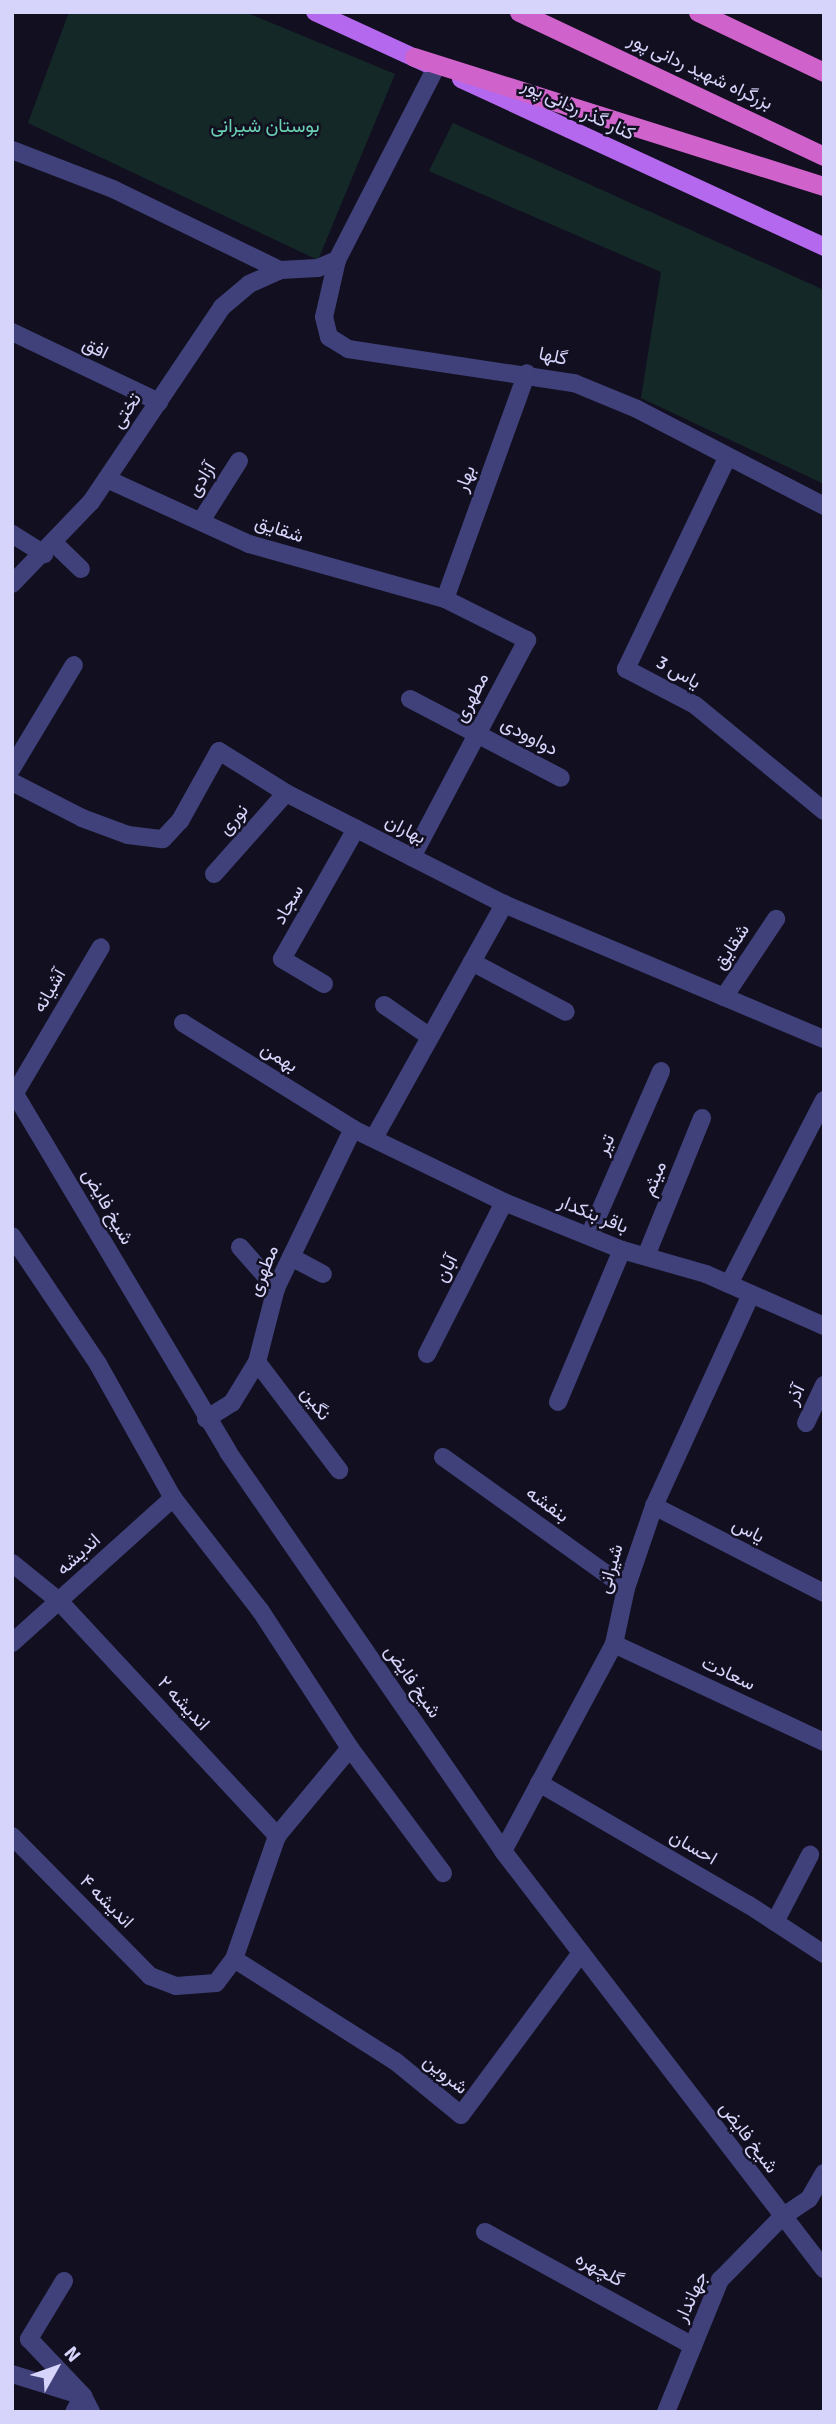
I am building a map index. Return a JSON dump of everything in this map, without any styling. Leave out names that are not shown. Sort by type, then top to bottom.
[{"type":"highway","name":"بزرگراه شهید ردانی پور","points":[[519,12],[824,156]]},
{"type":"highway","points":[[698,12],[824,72]]},
{"type":"highway","points":[[737,12],[748,36]]},
{"type":"highway","points":[[414,57],[824,186]]},
{"type":"main road","name":"کنار گذر ردانی پور","points":[[315,12],[824,247]]},
{"type":"street","points":[[337,260],[436,67]]},
{"type":"street","name":"تختی","points":[[12,150],[113,189],[280,270]]},
{"type":"street","name":"تختی","points":[[12,584],[49,549],[107,479],[222,307],[249,284],[280,270],[318,268],[337,260]]},
{"type":"street","name":"گلها","points":[[337,260],[324,317],[329,337],[348,349],[527,373],[574,383],[638,408],[727,458],[824,506]]},
{"type":"street","name":"افق","points":[[12,332],[159,402]]},
{"type":"street","name":"بهار","points":[[445,599],[527,373]]},
{"type":"street","name":"یاس 3","points":[[727,458],[626,668],[695,705],[824,811]]},
{"type":"street","name":"آزادی","points":[[201,521],[239,461]]},
{"type":"street","name":"شقایق","points":[[107,479],[259,547],[445,599]]},
{"type":"street","points":[[12,534],[49,549],[80,569]]},
{"type":"street","name":"مطهری","points":[[412,857],[527,640],[445,599]]},
{"type":"street","points":[[12,768],[74,665]]},
{"type":"street","name":"دواوودی","points":[[410,699],[561,778]]},
{"type":"street","name":"بهاران","points":[[12,782],[82,818],[128,835],[163,839],[180,821],[219,751],[286,793],[504,904],[824,1039]]},
{"type":"street","name":"نوری","points":[[214,874],[286,793]]},
{"type":"street","name":"سجاد","points":[[324,984],[282,959],[356,829]]},
{"type":"street","points":[[374,1138],[504,904]]},
{"type":"street","name":"شقایق","points":[[724,997],[776,919]]},
{"type":"street","name":"آشیانه","points":[[14,1091],[101,947]]},
{"type":"street","points":[[471,962],[566,1012]]},
{"type":"street","points":[[384,1005],[430,1037]]},
{"type":"street","name":"بهمن","points":[[183,1023],[353,1129]]},
{"type":"street","name":"تیر","points":[[589,1236],[661,1070]]},
{"type":"street","name":"شیخ فایض","points":[[14,1091],[206,1419],[503,1851],[824,2269]]},
{"type":"street","points":[[729,1284],[824,1100]]},
{"type":"street","name":"میثم","points":[[646,1256],[702,1118]]},
{"type":"street","name":"مطهری","points":[[206,1419],[232,1403],[257,1362],[276,1288],[353,1129]]},
{"type":"street","name":"باقر بنکدار","points":[[353,1129],[504,1202],[622,1250],[729,1284],[824,1326]]},
{"type":"street","name":"آبان","points":[[427,1354],[504,1202]]},
{"type":"street","points":[[12,1236],[98,1364],[173,1498],[260,1610],[350,1748],[443,1873]]},
{"type":"street","points":[[240,1247],[276,1288]]},
{"type":"street","points":[[558,1402],[622,1250]]},
{"type":"street","points":[[291,1258],[323,1274]]},
{"type":"street","name":"شیرانی","points":[[503,1851],[614,1644],[626,1588],[654,1506],[751,1294]]},
{"type":"street","name":"نگین","points":[[257,1362],[339,1470]]},
{"type":"street","name":"آذر","points":[[806,1423],[824,1385]]},
{"type":"street","name":"بنفشه","points":[[443,1457],[626,1588]]},
{"type":"street","name":"اندیشه","points":[[12,1643],[173,1498]]},
{"type":"street","name":"یاس","points":[[654,1506],[824,1593]]},
{"type":"street","name":"اندیشه ۲","points":[[12,1563],[59,1601],[277,1836]]},
{"type":"street","name":"سعادت","points":[[614,1644],[824,1742]]},
{"type":"street","points":[[234,1958],[277,1836],[350,1748]]},
{"type":"street","name":"احسان","points":[[539,1783],[824,1954]]},
{"type":"street","name":"اندیشه ۴","points":[[12,1836],[150,1976],[176,1986],[216,1983],[234,1958]]},
{"type":"street","points":[[775,1923],[810,1855]]},
{"type":"street","name":"شروین","points":[[234,1958],[395,2061],[461,2115],[581,1953]]},
{"type":"street","points":[[782,2217],[809,2199],[824,2173]]},
{"type":"street","name":"جهاندار","points":[[666,2412],[720,2280],[782,2217]]},
{"type":"street","name":"گلچهره","points":[[485,2232],[693,2346]]},
{"type":"street","points":[[64,2281],[29,2339],[83,2406]]},
{"type":"street","points":[[12,2374],[83,2406]]},
{"type":"green space","name":"بوستان شیرانی","points":[[69,12],[245,12],[395,74],[318,260],[28,123]]},
{"type":"green space","points":[[453,123],[824,290],[824,484],[641,398],[661,272],[429,171]]}]
